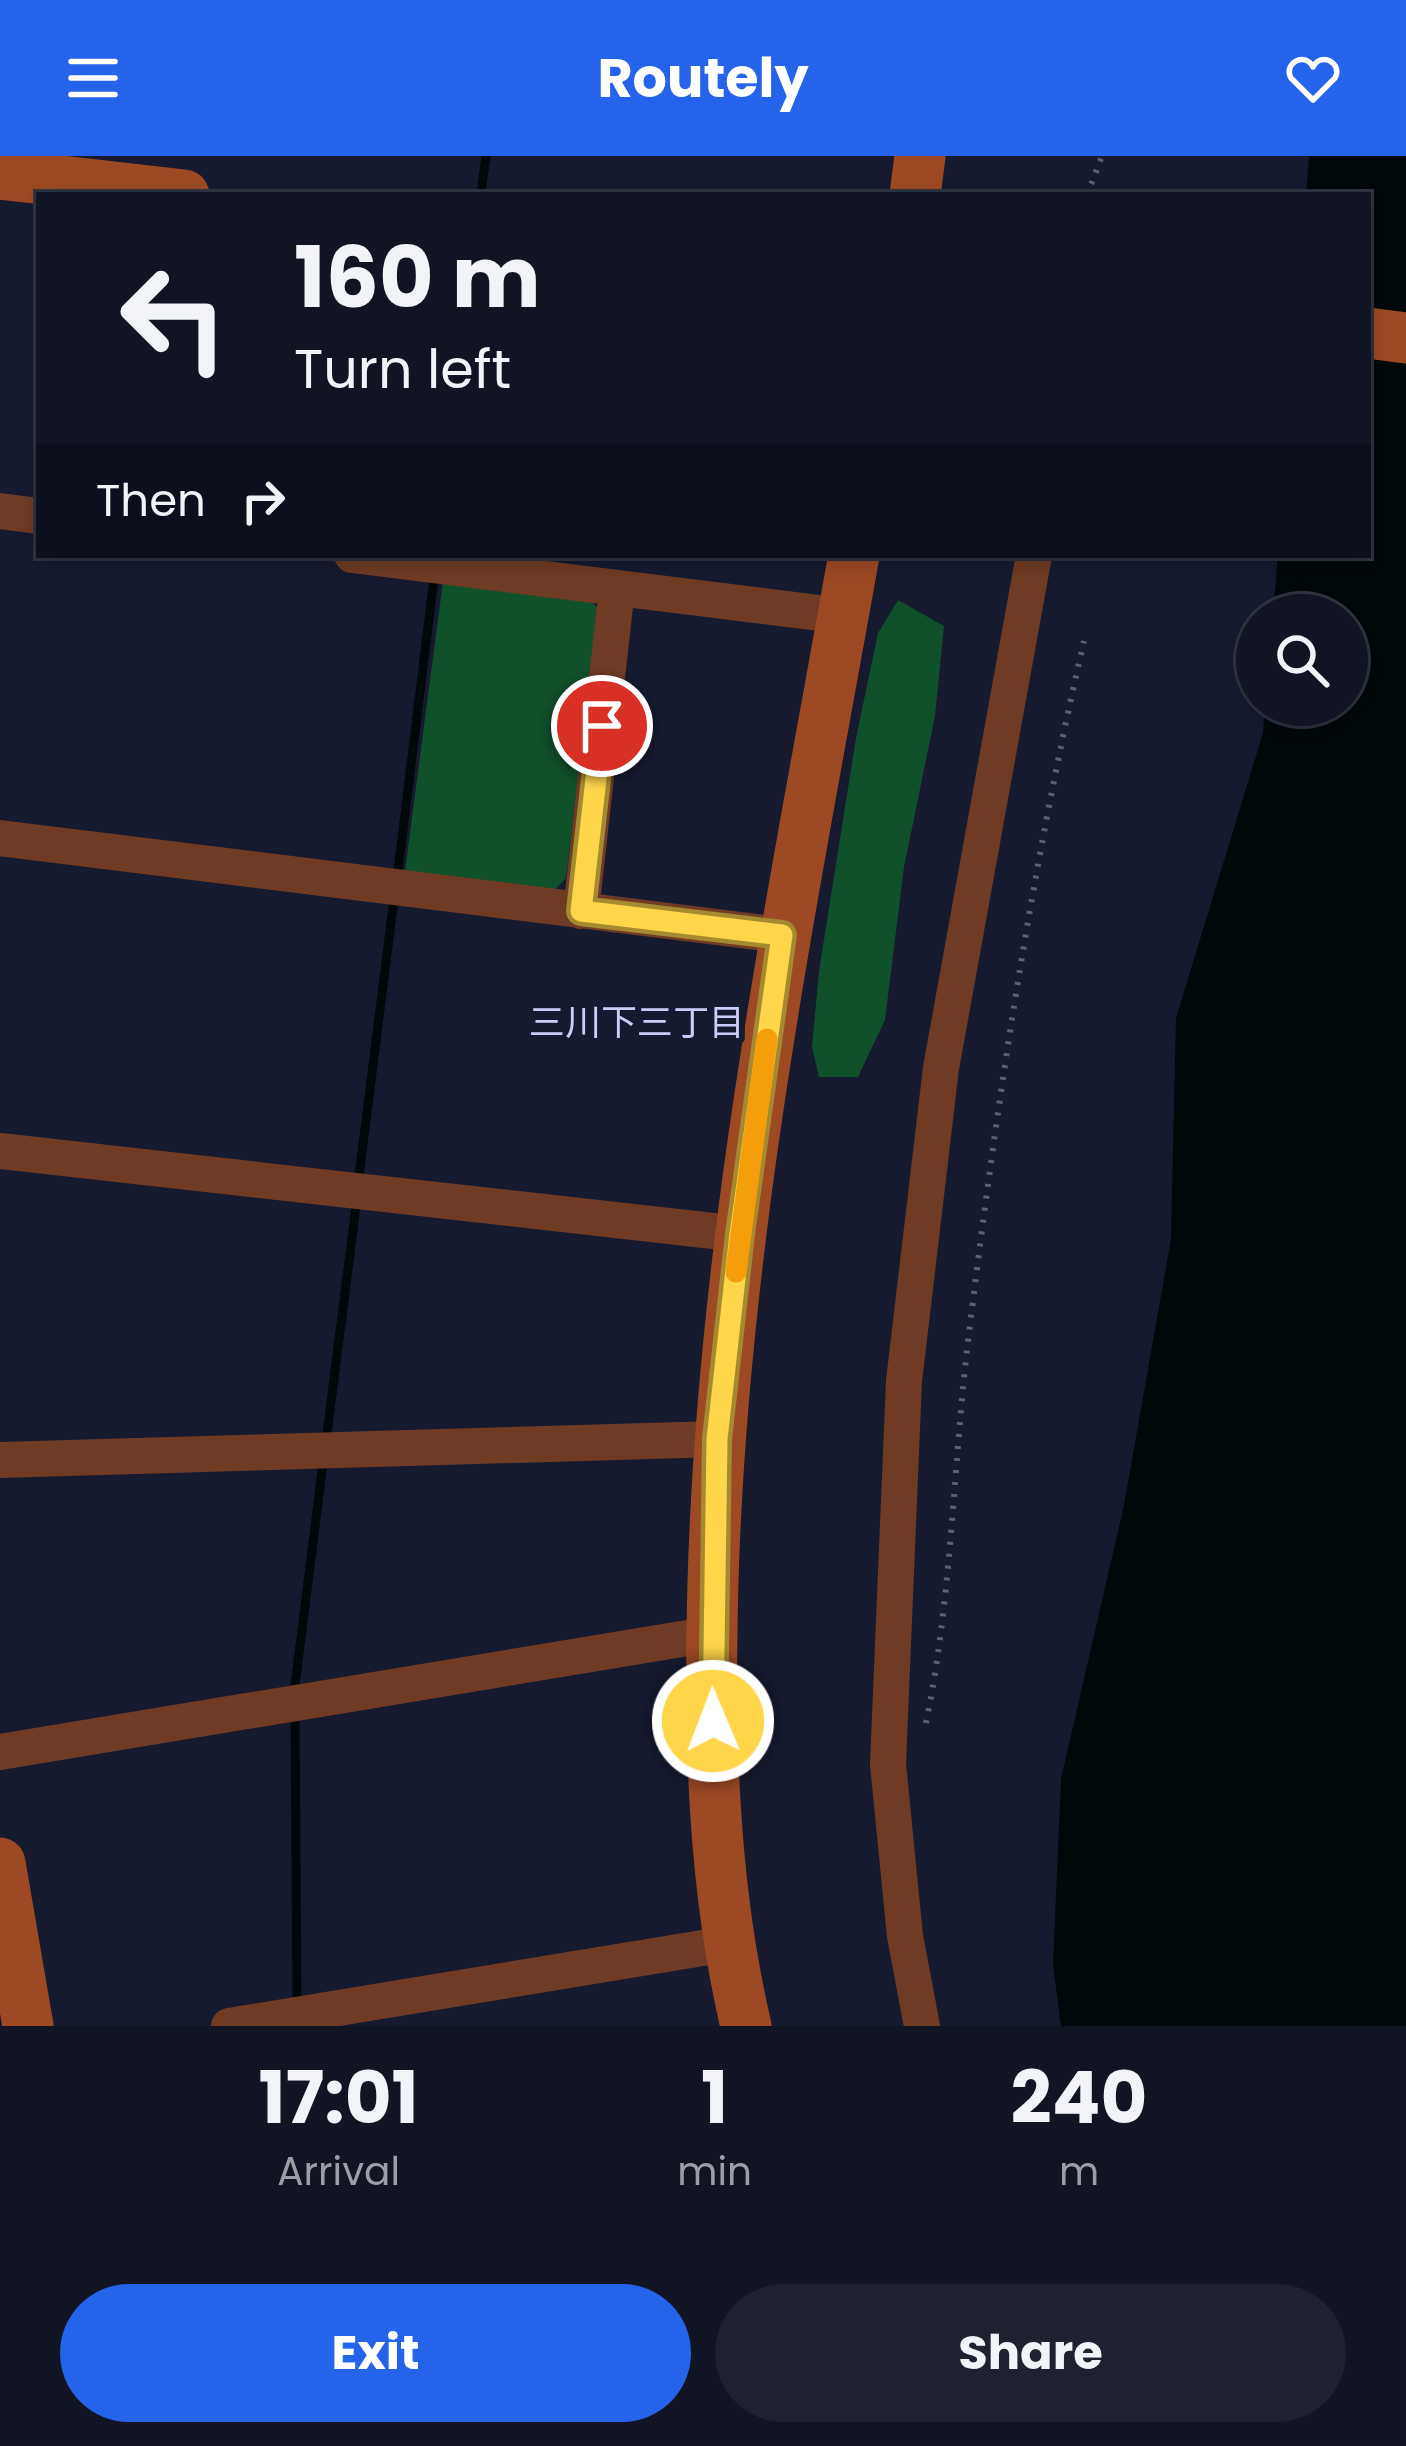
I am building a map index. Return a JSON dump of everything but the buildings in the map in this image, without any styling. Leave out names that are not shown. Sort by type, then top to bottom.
[{"type":"street","points":[[915,192],[920,156]]},
{"type":"street","points":[[0,173],[159,192]]},
{"type":"street","points":[[1371,333],[1406,338]]},
{"type":"street","points":[[0,511],[36,516]]},
{"type":"street","points":[[376,558],[843,616]]},
{"type":"street","points":[[746,2026],[727,1944],[713,1765],[717,1439],[782,935],[853,558]]},
{"type":"street","points":[[922,2026],[904,1936],[888,1764],[904,1382],[941,1068],[1033,558]]},
{"type":"street","points":[[581,911],[617,588]]},
{"type":"street","points":[[0,838],[782,935]]},
{"type":"street","points":[[0,1151],[740,1234]]},
{"type":"street","points":[[0,1460],[717,1439]]},
{"type":"street","points":[[0,1752],[712,1634]]},
{"type":"street","points":[[0,1863],[28,2026]]},
{"type":"street","points":[[229,2026],[727,1944]]},
{"type":"path","points":[[1089,192],[1102,156]]},
{"type":"path","points":[[926,1726],[944,1636],[969,1328],[1001,1102],[1040,858],[1084,641]]},
{"type":"green space","points":[[443,581],[589,599],[599,609],[566,878],[553,892],[405,871]]},
{"type":"green space","points":[[898,600],[944,626],[935,716],[904,867],[885,1020],[858,1077],[819,1077],[812,1047],[819,971],[856,738],[878,633]]},
{"type":"shaded area","points":[[1309,156],[1406,156],[1406,2026],[1061,2026],[1053,1965],[1061,1779],[1124,1505],[1171,1239],[1176,1018],[1264,726],[1368,726],[1368,594],[1275,594],[1278,558],[1371,558],[1371,192],[1306,192]]},
{"type":"waterway","points":[[482,186],[486,156]]},
{"type":"waterway","points":[[398,870],[434,579]]},
{"type":"waterway","points":[[359,1176],[394,899]]},
{"type":"waterway","points":[[327,1434],[356,1206]]},
{"type":"waterway","points":[[295,1685],[323,1463]]},
{"type":"waterway","points":[[295,1716],[297,2001]]},
{"type":"slow traffic","points":[[736,1272],[767,1039]]},
{"type":"district","name":"三川下三丁目","points":[[637,1022]]},
{"type":"route","points":[[602,726],[581,911],[782,935],[717,1439],[713,1721]]}]
